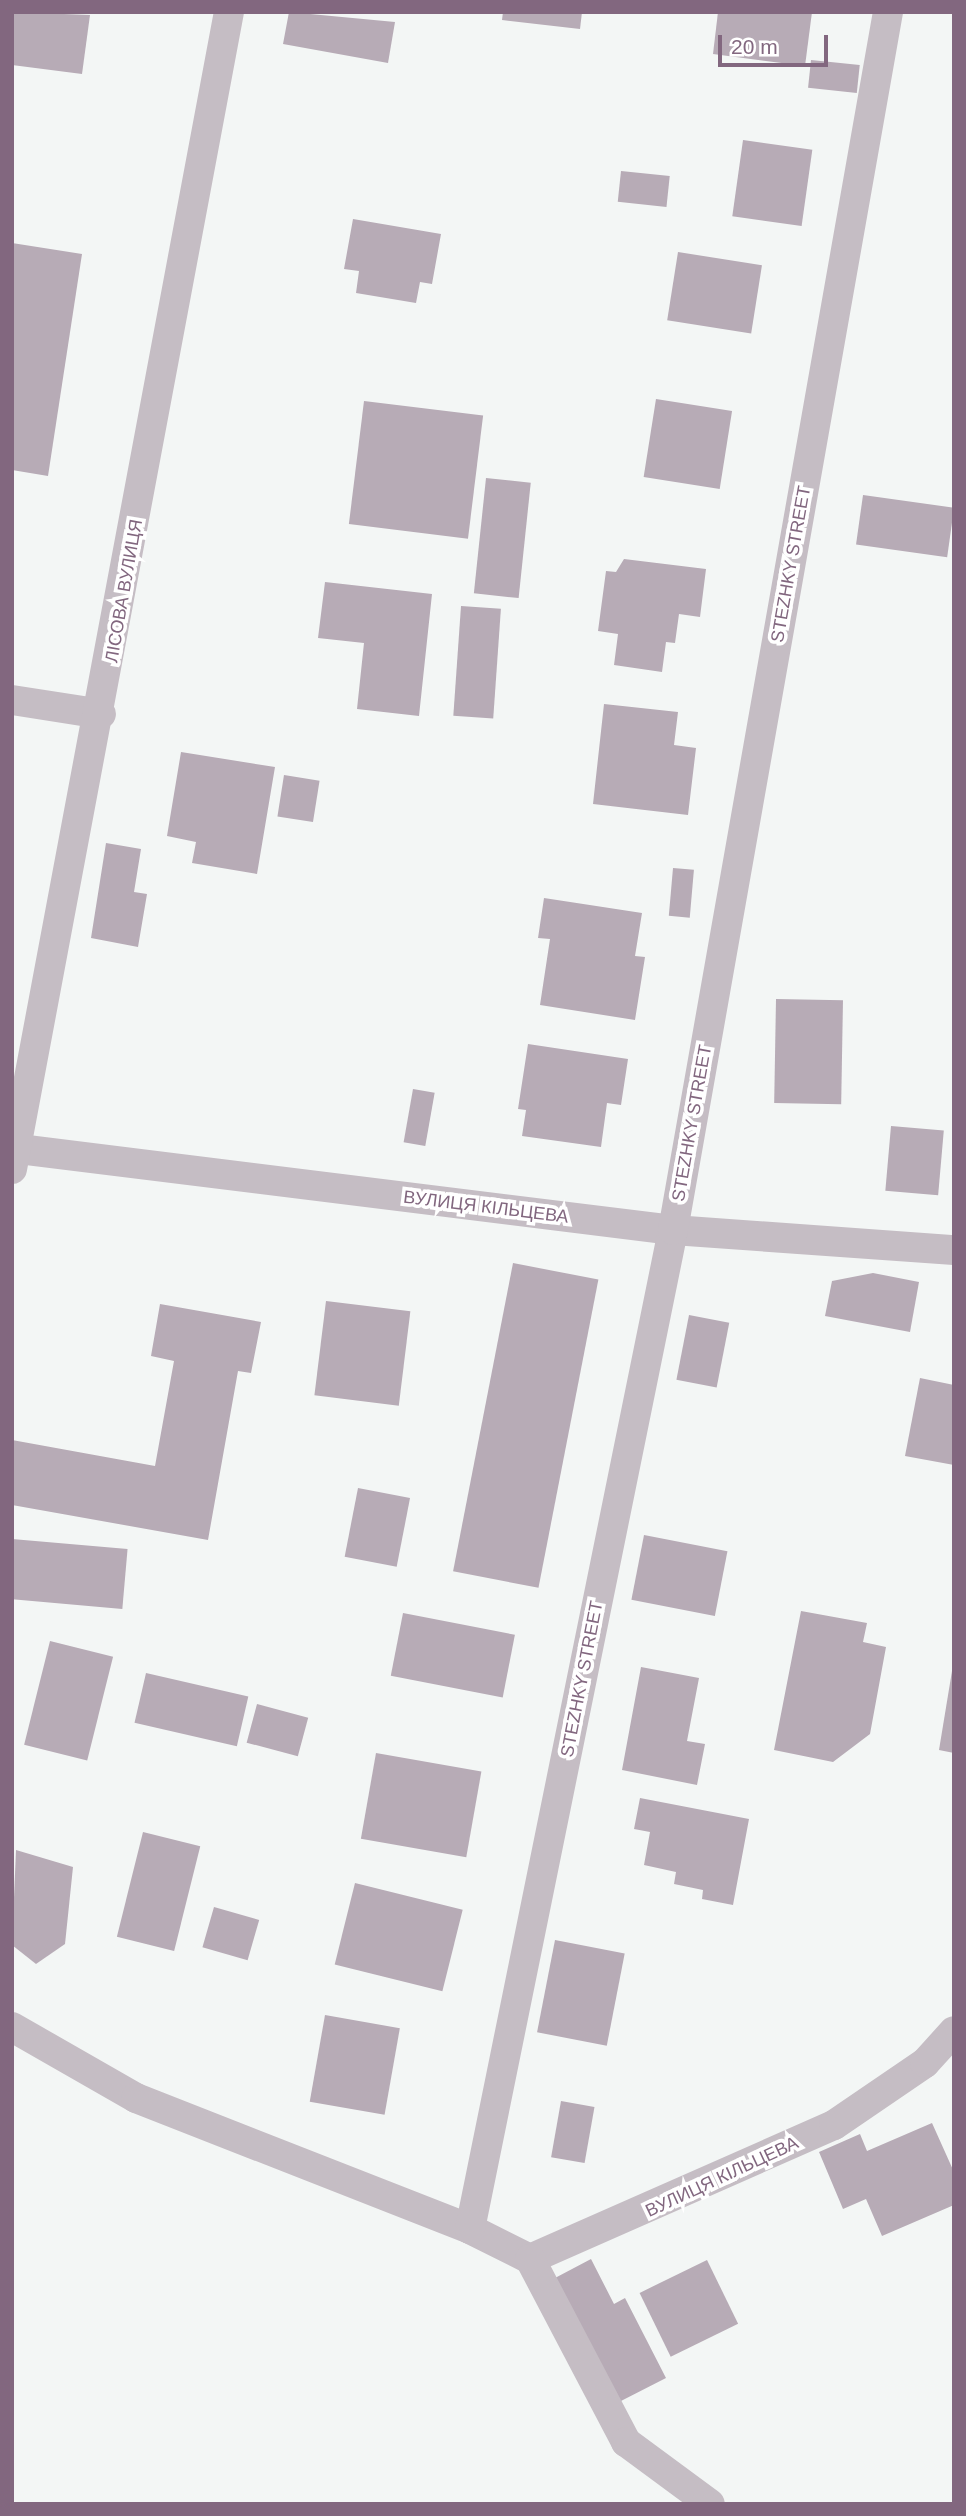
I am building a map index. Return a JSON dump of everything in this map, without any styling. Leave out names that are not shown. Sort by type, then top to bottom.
[{"type":"street","name":"ЛІСОВА ВУЛИЦЯ","points":[[16,1159],[101,714],[229,12]]},
{"type":"street","name":"STEZHKY STREET","points":[[470,2229],[673,1230],[888,12]]},
{"type":"street","points":[[12,700],[101,714]]},
{"type":"street","name":"ВУЛИЦЯ КІЛЬЦЕВА","points":[[16,1159],[673,1230],[954,1250]]},
{"type":"street","points":[[12,2027],[136,2098],[470,2229],[530,2259],[626,2442],[710,2504]]},
{"type":"street","name":"ВУЛИЦЯ КІЛЬЦЕВА","points":[[530,2259],[834,2125],[925,2063],[954,2031]]},
{"type":"building","points":[[12,12],[90,15],[82,74],[12,65]]},
{"type":"building","points":[[289,12],[395,22],[388,63],[283,44]]},
{"type":"building","points":[[503,12],[582,12],[580,29],[502,20]]},
{"type":"building","points":[[718,12],[812,12],[805,66],[713,54]]},
{"type":"building","points":[[811,60],[860,65],[857,93],[808,88]]},
{"type":"building","points":[[743,140],[812,150],[802,226],[732,216]]},
{"type":"building","points":[[621,171],[670,176],[666,207],[618,202]]},
{"type":"building","points":[[353,219],[441,234],[432,284],[420,282],[416,303],[356,293],[359,271],[344,269]]},
{"type":"building","points":[[12,243],[82,254],[48,476],[12,470]]},
{"type":"building","points":[[678,252],[762,265],[751,333],[667,320]]},
{"type":"building","points":[[656,399],[732,411],[720,489],[644,477]]},
{"type":"building","points":[[364,401],[483,416],[468,539],[349,524]]},
{"type":"building","points":[[486,478],[531,483],[519,598],[474,593]]},
{"type":"building","points":[[863,495],[954,508],[947,557],[856,545]]},
{"type":"building","points":[[624,559],[706,569],[700,617],[679,614],[675,643],[666,642],[662,672],[614,665],[618,634],[598,631],[606,571],[616,572]]},
{"type":"building","points":[[325,582],[432,594],[419,716],[357,709],[364,643],[318,638]]},
{"type":"building","points":[[461,606],[501,609],[493,719],[453,716]]},
{"type":"building","points":[[604,704],[678,712],[674,745],[696,748],[688,815],[593,804]]},
{"type":"building","points":[[181,752],[275,767],[257,874],[192,863],[196,842],[167,836]]},
{"type":"building","points":[[284,775],[320,781],[313,822],[277,816]]},
{"type":"building","points":[[106,843],[141,849],[134,892],[147,894],[138,947],[91,938]]},
{"type":"building","points":[[673,868],[694,870],[690,918],[669,916]]},
{"type":"building","points":[[544,898],[642,913],[635,956],[645,957],[635,1020],[540,1005],[550,939],[538,938]]},
{"type":"building","points":[[776,999],[843,1000],[841,1104],[774,1103]]},
{"type":"building","points":[[528,1044],[628,1059],[621,1105],[607,1103],[601,1147],[522,1136],[526,1110],[518,1109]]},
{"type":"building","points":[[413,1089],[435,1093],[425,1146],[404,1142]]},
{"type":"building","points":[[891,1126],[944,1131],[938,1195],[885,1191]]},
{"type":"building","points":[[513,1263],[598,1280],[538,1588],[453,1571]]},
{"type":"building","points":[[873,1273],[919,1282],[910,1332],[825,1316],[832,1281]]},
{"type":"building","points":[[326,1301],[410,1311],[399,1406],[314,1395]]},
{"type":"building","points":[[160,1304],[261,1322],[251,1373],[238,1371],[208,1540],[12,1505],[12,1440],[155,1466],[174,1361],[151,1356]]},
{"type":"building","points":[[689,1315],[729,1323],[717,1388],[676,1380]]},
{"type":"building","points":[[920,1378],[954,1385],[954,1465],[905,1456]]},
{"type":"building","points":[[358,1488],[410,1498],[397,1567],[345,1557]]},
{"type":"building","points":[[644,1535],[727,1551],[715,1616],[631,1600]]},
{"type":"building","points":[[12,1539],[128,1549],[122,1609],[12,1599]]},
{"type":"building","points":[[801,1611],[867,1623],[863,1642],[886,1647],[870,1734],[833,1762],[774,1750]]},
{"type":"building","points":[[403,1613],[515,1635],[503,1698],[391,1676]]},
{"type":"building","points":[[50,1641],[113,1657],[87,1761],[24,1745]]},
{"type":"building","points":[[641,1667],[699,1678],[687,1741],[705,1744],[697,1785],[622,1770]]},
{"type":"building","points":[[954,1671],[954,1753],[939,1750]]},
{"type":"building","points":[[146,1673],[248,1697],[237,1746],[135,1723]]},
{"type":"building","points":[[257,1704],[308,1718],[298,1756],[247,1743]]},
{"type":"building","points":[[376,1753],[481,1772],[466,1857],[361,1839]]},
{"type":"building","points":[[640,1798],[749,1819],[733,1905],[702,1899],[703,1890],[674,1884],[676,1872],[644,1865],[650,1832],[634,1829]]},
{"type":"building","points":[[143,1832],[200,1846],[174,1951],[117,1937]]},
{"type":"building","points":[[16,1850],[73,1867],[65,1944],[36,1964],[12,1945]]},
{"type":"building","points":[[355,1883],[463,1910],[442,1991],[335,1965]]},
{"type":"building","points":[[214,1907],[259,1920],[248,1960],[202,1947]]},
{"type":"building","points":[[555,1940],[625,1954],[607,2046],[537,2032]]},
{"type":"building","points":[[325,2015],[400,2028],[385,2115],[310,2102]]},
{"type":"building","points":[[561,2101],[594,2107],[585,2163],[551,2157]]},
{"type":"building","points":[[932,2123],[954,2172],[954,2205],[882,2236],[866,2199],[843,2209],[819,2152],[860,2134],[867,2151]]},
{"type":"building","points":[[591,2259],[614,2304],[625,2298],[666,2378],[619,2402],[555,2278]]},
{"type":"building","points":[[707,2260],[738,2324],[671,2357],[640,2293]]}]
